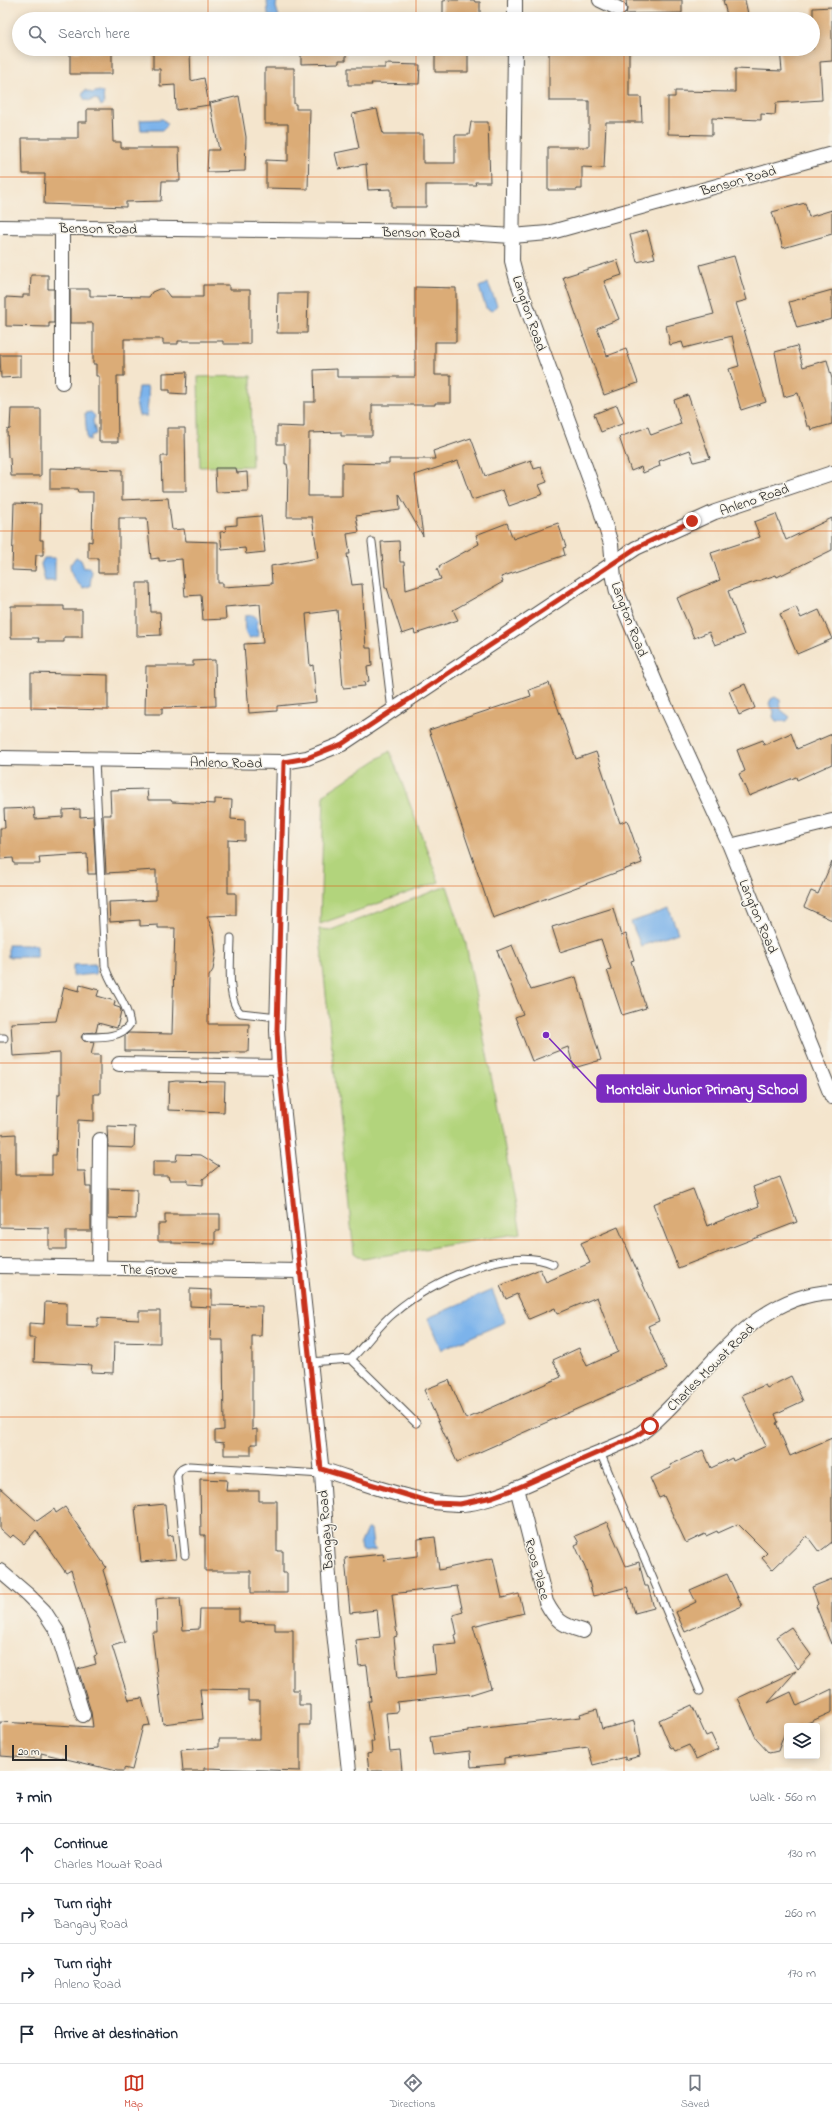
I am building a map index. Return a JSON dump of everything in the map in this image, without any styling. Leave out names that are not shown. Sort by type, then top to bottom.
[{"type":"street","points":[[515,0],[515,12]]},
{"type":"street","points":[[600,0],[619,9]]},
{"type":"street","name":"Langton Road","points":[[515,56],[512,261],[517,280],[599,505],[611,544],[614,578],[617,592],[665,704],[730,846],[832,1097]]},
{"type":"street","name":"Benson Road","points":[[0,228],[451,232],[512,236],[548,233],[832,154]]},
{"type":"street","points":[[62,228],[62,382]]},
{"type":"street","name":"Anleno Road","points":[[0,758],[284,762],[307,758],[337,747],[636,548],[692,521],[832,473]]},
{"type":"street","name":"Bangay Road","points":[[284,762],[278,1017],[279,1067],[299,1271],[321,1471],[331,1605],[349,1771]]},
{"type":"street","points":[[730,846],[832,821]]},
{"type":"street","points":[[119,1064],[279,1067]]},
{"type":"street","points":[[99,1268],[100,1140]]},
{"type":"street","name":"The Grove","points":[[0,1266],[299,1271]]},
{"type":"street","name":"Charles Mowat Road","points":[[321,1471],[433,1503],[460,1504],[492,1497],[517,1488],[636,1436],[650,1426],[742,1330],[767,1312],[797,1299],[821,1292],[832,1292]]},
{"type":"street","name":"Roos Place","points":[[517,1488],[546,1602],[553,1616],[566,1626],[583,1631]]},
{"type":"street","points":[[0,1570],[28,1594],[44,1612],[57,1631],[83,1715]]},
{"type":"lane","points":[[372,542],[392,711]]},
{"type":"lane","points":[[86,1037],[118,1034],[127,1029],[130,1024],[126,1007],[107,974],[105,966],[95,760]]},
{"type":"lane","points":[[231,938],[232,996],[237,1009],[242,1012],[278,1017]]},
{"type":"lane","points":[[309,1362],[351,1359],[394,1312],[421,1293],[468,1270],[499,1262],[541,1259],[553,1264]]},
{"type":"lane","points":[[351,1359],[416,1423]]},
{"type":"lane","points":[[600,1452],[700,1691]]},
{"type":"lane","points":[[185,1556],[177,1476],[182,1468],[189,1466],[321,1471]]},
{"type":"green space","points":[[251,376],[252,466],[200,467],[198,377]]},
{"type":"green space","points":[[390,751],[439,882],[320,924],[324,794]]},
{"type":"green space","points":[[447,886],[466,944],[521,1233],[363,1259],[354,1253],[319,929],[331,930]]},
{"type":"water","points":[[267,0],[277,0],[276,7],[278,12],[268,12]]},
{"type":"water","points":[[85,90],[92,93],[99,91],[103,93],[104,104],[101,106],[98,100],[85,100],[82,95]]},
{"type":"water","points":[[163,119],[168,124],[162,130],[141,130],[140,120]]},
{"type":"water","points":[[488,283],[497,305],[492,311],[486,308],[479,287]]},
{"type":"water","points":[[138,387],[147,387],[148,390],[147,416],[139,416],[136,402]]},
{"type":"water","points":[[91,412],[95,416],[93,421],[96,434],[91,436],[90,440],[87,439],[85,413]]},
{"type":"water","points":[[76,557],[81,560],[84,568],[89,567],[92,571],[90,586],[83,588],[72,576],[70,565]]},
{"type":"water","points":[[44,558],[55,558],[55,581],[45,581],[41,564]]},
{"type":"water","points":[[253,615],[258,619],[257,629],[259,636],[249,638],[245,631],[245,616]]},
{"type":"water","points":[[775,697],[780,700],[781,710],[790,717],[787,721],[776,721],[773,717],[774,711],[769,704],[771,699]]},
{"type":"water","points":[[669,909],[678,933],[641,946],[631,922]]},
{"type":"water","points":[[8,945],[37,945],[37,957],[8,957]]},
{"type":"water","points":[[95,964],[96,974],[73,976],[73,965]]},
{"type":"water","points":[[492,1290],[505,1322],[441,1350],[428,1318]]},
{"type":"water","points":[[367,1529],[371,1529],[373,1546],[376,1549],[366,1551],[361,1549],[360,1545]]},
{"type":"building","points":[[474,0],[475,2],[480,2],[480,12],[443,12],[443,1]]},
{"type":"building","points":[[626,0],[682,0],[682,12],[626,12]]},
{"type":"building","points":[[723,0],[745,0],[748,12],[726,12]]},
{"type":"building","points":[[832,7],[832,61],[820,62],[822,100],[776,103],[775,115],[761,114],[761,120],[712,118],[712,135],[668,134],[668,97],[675,97],[675,91],[735,92],[735,69],[782,71],[781,56],[820,56],[820,12],[813,12],[813,8]]},
{"type":"building","points":[[70,56],[112,56],[112,74],[70,74]]},
{"type":"building","points":[[153,56],[190,56],[191,81],[204,78],[209,105],[176,110],[175,85],[160,86],[160,69],[153,69]]},
{"type":"building","points":[[301,56],[346,56],[346,60],[339,60],[339,63],[301,64]]},
{"type":"building","points":[[435,56],[468,56],[468,72],[435,72]]},
{"type":"building","points":[[549,56],[629,56],[629,97],[641,97],[642,122],[606,122],[604,168],[582,167],[582,189],[548,190],[548,147],[589,147],[589,101],[549,101]]},
{"type":"building","points":[[385,64],[420,65],[419,84],[371,83],[372,85],[348,85],[348,68],[385,68]]},
{"type":"building","points":[[265,68],[294,68],[294,104],[296,104],[296,109],[310,109],[308,189],[266,188],[266,160],[288,161],[288,124],[265,124]]},
{"type":"building","points":[[239,96],[246,137],[245,171],[207,172],[208,150],[219,150],[210,103]]},
{"type":"building","points":[[87,109],[112,109],[113,142],[121,142],[121,148],[179,148],[180,181],[162,181],[161,201],[126,202],[126,207],[44,204],[45,174],[23,174],[22,138],[78,138],[78,122],[87,122]]},
{"type":"building","points":[[377,109],[383,134],[423,134],[423,163],[455,163],[455,135],[469,135],[471,122],[488,122],[490,182],[475,182],[476,185],[426,185],[426,207],[391,207],[391,189],[368,190],[366,164],[339,169],[335,153],[359,148],[352,114]]},
{"type":"building","points":[[805,203],[809,217],[832,210],[832,234],[783,248],[772,212]]},
{"type":"building","points":[[647,230],[655,258],[637,262],[630,235]]},
{"type":"building","points":[[734,256],[747,300],[736,303],[766,402],[741,410],[729,369],[739,366],[732,336],[684,348],[682,342],[670,345],[666,326],[714,314],[700,265]]},
{"type":"building","points":[[617,260],[622,275],[604,281],[619,319],[597,328],[607,356],[626,349],[638,383],[604,395],[563,277]]},
{"type":"building","points":[[31,275],[48,275],[48,289],[54,289],[54,323],[49,323],[49,327],[6,326],[6,297],[23,298],[23,295],[30,295]]},
{"type":"building","points":[[203,285],[229,285],[229,290],[250,290],[250,344],[223,344],[223,341],[178,341],[178,344],[163,344],[163,339],[124,339],[124,376],[117,376],[118,442],[99,442],[99,376],[96,376],[96,364],[93,364],[93,323],[70,323],[70,289],[90,289],[90,296],[149,297],[152,292],[159,289],[164,289],[170,297],[203,297]]},
{"type":"building","points":[[415,287],[456,288],[456,342],[435,342],[435,375],[451,375],[451,403],[435,403],[435,405],[372,405],[372,436],[341,436],[341,432],[309,433],[308,496],[342,496],[342,463],[389,464],[389,459],[435,459],[433,451],[471,438],[485,476],[531,460],[534,469],[541,467],[547,482],[539,485],[543,494],[509,506],[503,490],[472,500],[458,461],[415,475],[423,536],[399,494],[400,510],[356,516],[359,532],[347,534],[350,554],[347,554],[352,585],[362,584],[366,648],[371,648],[372,666],[367,667],[369,681],[364,682],[365,686],[343,688],[337,610],[306,614],[310,666],[313,665],[316,702],[277,706],[277,711],[249,713],[244,644],[263,643],[260,604],[225,607],[226,619],[203,620],[201,595],[185,596],[182,559],[159,561],[159,558],[151,559],[147,518],[119,518],[119,573],[98,573],[98,558],[88,558],[88,541],[92,542],[93,492],[78,492],[77,489],[50,489],[50,468],[122,470],[122,500],[168,498],[172,530],[184,529],[186,541],[218,542],[218,583],[223,583],[223,587],[272,584],[271,566],[318,558],[312,517],[287,517],[288,471],[287,464],[285,464],[285,444],[277,444],[277,426],[304,427],[304,402],[315,402],[314,370],[337,369],[337,377],[415,377]]},
{"type":"building","points":[[832,290],[832,319],[797,328],[789,302]]},
{"type":"building","points":[[278,293],[308,293],[307,333],[277,333]]},
{"type":"building","points":[[797,346],[803,367],[827,360],[832,379],[832,424],[811,430],[810,426],[807,426],[798,393],[784,397],[775,352]]},
{"type":"building","points":[[0,355],[20,355],[20,377],[1,378]]},
{"type":"building","points":[[187,372],[186,394],[170,393],[170,390],[163,390],[163,373]]},
{"type":"building","points":[[688,395],[710,458],[694,462],[690,450],[659,461],[660,466],[643,473],[641,467],[631,471],[619,437],[648,427],[651,435],[681,424],[674,400]]},
{"type":"building","points":[[617,405],[624,423],[601,432],[594,414]]},
{"type":"building","points":[[11,409],[41,409],[41,476],[11,476],[10,458],[8,457],[7,430],[10,429]]},
{"type":"building","points":[[167,428],[185,428],[186,491],[162,491],[161,456],[167,456]]},
{"type":"building","points":[[215,468],[236,468],[237,473],[247,472],[248,491],[216,492]]},
{"type":"building","points":[[14,503],[41,504],[40,540],[43,540],[43,555],[36,555],[35,571],[12,570]]},
{"type":"building","points":[[776,514],[786,540],[832,518],[832,550],[777,577],[776,575],[728,591],[744,635],[715,645],[709,632],[694,638],[677,598],[720,580],[711,553],[760,537],[754,522]]},
{"type":"building","points":[[261,516],[265,552],[246,554],[245,548],[222,550],[220,532],[226,531],[225,526],[237,525],[237,518]]},
{"type":"building","points":[[507,523],[513,539],[558,523],[566,547],[563,548],[565,555],[501,577],[503,582],[453,610],[458,620],[415,634],[414,630],[402,634],[387,588],[385,588],[381,542],[399,541],[400,562],[404,562],[406,590],[441,579],[437,569],[440,568],[439,566],[479,544],[476,535]]},
{"type":"building","points":[[137,583],[150,583],[151,612],[160,612],[161,635],[137,636]]},
{"type":"building","points":[[11,606],[64,606],[64,610],[82,610],[82,637],[64,637],[64,642],[38,642],[39,638],[11,638]]},
{"type":"building","points":[[796,607],[801,618],[819,610],[832,639],[797,654],[780,614]]},
{"type":"building","points":[[215,660],[216,706],[162,708],[162,714],[145,714],[146,666],[193,666],[193,661]]},
{"type":"building","points":[[31,673],[108,675],[108,710],[31,708]]},
{"type":"building","points":[[549,683],[576,759],[596,752],[620,823],[627,820],[642,863],[493,918],[429,730],[531,696],[529,690]]},
{"type":"building","points":[[745,684],[755,708],[739,715],[729,691]]},
{"type":"building","points":[[791,733],[797,749],[832,734],[832,764],[797,780],[796,777],[749,796],[739,774],[745,771],[737,750],[763,740],[764,745]]},
{"type":"building","points":[[147,789],[148,800],[171,800],[172,802],[215,804],[215,799],[232,800],[231,819],[245,820],[245,841],[228,840],[228,893],[236,893],[236,915],[207,916],[214,934],[216,952],[213,970],[209,976],[208,1024],[249,1024],[248,1052],[125,1051],[125,1036],[128,1033],[172,1034],[175,928],[158,928],[158,925],[140,926],[140,920],[110,922],[109,902],[156,900],[156,870],[106,873],[103,815],[111,815],[110,790]]},
{"type":"building","points":[[34,808],[35,819],[63,817],[63,810],[80,809],[80,817],[93,816],[96,874],[88,874],[87,854],[39,857],[40,864],[14,864],[13,858],[0,859],[0,828],[5,828],[4,809]]},
{"type":"building","points":[[832,862],[832,920],[804,907],[811,891],[818,894]]},
{"type":"building","points":[[613,908],[621,936],[626,934],[634,960],[631,961],[646,1008],[622,1015],[607,970],[611,969],[601,939],[560,952],[552,927]]},
{"type":"building","points":[[512,945],[531,990],[576,977],[601,1060],[574,1068],[568,1047],[532,1061],[515,1017],[523,1014],[497,951]]},
{"type":"building","points":[[80,985],[99,990],[97,996],[115,1001],[114,1006],[120,1008],[121,1011],[117,1028],[98,1023],[96,1032],[84,1033],[81,1037],[84,1041],[94,1042],[91,1055],[100,1055],[100,1094],[94,1094],[94,1121],[78,1120],[77,1171],[85,1171],[86,1187],[91,1187],[91,1231],[66,1231],[66,1249],[49,1249],[49,1228],[0,1227],[0,1135],[16,1134],[16,1175],[52,1175],[52,1155],[56,1155],[58,1094],[60,1094],[60,1053],[13,1056],[11,1023],[56,1021],[64,987],[79,991]]},
{"type":"building","points":[[169,1082],[225,1082],[224,1112],[168,1110]]},
{"type":"building","points":[[107,1126],[135,1127],[134,1148],[108,1147]]},
{"type":"building","points":[[177,1154],[201,1155],[219,1166],[203,1179],[203,1185],[188,1184],[188,1180],[169,1180],[168,1176],[153,1176],[153,1161],[176,1161]]},
{"type":"building","points":[[780,1177],[797,1222],[678,1268],[653,1204],[693,1189],[707,1226],[759,1206],[753,1187]]},
{"type":"building","points":[[108,1188],[137,1189],[136,1219],[108,1218]]},
{"type":"building","points":[[165,1214],[220,1214],[220,1231],[215,1231],[215,1244],[172,1243],[172,1241],[158,1241],[158,1224],[165,1224]]},
{"type":"building","points":[[618,1227],[659,1321],[648,1326],[667,1369],[457,1462],[424,1390],[449,1380],[466,1419],[561,1377],[553,1360],[579,1348],[587,1366],[618,1352],[597,1297],[557,1314],[555,1308],[529,1319],[517,1294],[506,1299],[500,1286],[540,1269],[546,1282],[590,1263],[581,1243]]},
{"type":"building","points":[[190,1289],[212,1290],[212,1305],[262,1306],[261,1336],[252,1336],[252,1430],[257,1429],[257,1444],[251,1444],[251,1455],[224,1455],[224,1443],[215,1442],[215,1431],[224,1430],[223,1340],[210,1340],[211,1307],[190,1306]]},
{"type":"building","points":[[45,1302],[67,1303],[67,1326],[98,1327],[98,1318],[139,1320],[139,1311],[160,1311],[160,1343],[114,1342],[113,1373],[91,1372],[92,1365],[34,1362],[35,1338],[29,1338],[29,1323],[44,1324]]},
{"type":"building","points":[[791,1376],[803,1401],[775,1414],[778,1422],[776,1423],[790,1456],[832,1438],[832,1542],[819,1552],[807,1536],[772,1570],[762,1558],[767,1553],[738,1524],[718,1533],[717,1531],[706,1536],[705,1534],[686,1543],[664,1496],[659,1498],[650,1478],[671,1468],[670,1465],[703,1450],[711,1468],[732,1458],[733,1461],[766,1446],[742,1395],[765,1385],[767,1388]]},
{"type":"building","points":[[200,1479],[227,1480],[226,1491],[259,1491],[259,1501],[277,1501],[277,1551],[283,1551],[283,1573],[287,1573],[287,1593],[251,1593],[251,1571],[205,1571],[205,1535],[201,1535]]},
{"type":"building","points":[[0,1488],[37,1521],[54,1509],[56,1513],[65,1507],[106,1567],[103,1570],[125,1642],[112,1646],[129,1700],[142,1698],[150,1725],[143,1726],[132,1770],[124,1768],[124,1771],[117,1771],[41,1753],[41,1759],[1,1756],[0,1722],[93,1727],[91,1712],[78,1669],[96,1664],[94,1656],[97,1655],[71,1570],[66,1573],[36,1530],[24,1544],[13,1535],[10,1538],[0,1529]]},
{"type":"building","points":[[165,1504],[168,1536],[173,1535],[176,1559],[141,1562],[135,1507]]},
{"type":"building","points":[[607,1522],[626,1566],[639,1562],[645,1586],[648,1586],[654,1608],[635,1613],[627,1587],[593,1596],[586,1570],[575,1545],[579,1543],[575,1536]]},
{"type":"building","points":[[435,1537],[439,1570],[493,1558],[502,1598],[519,1594],[524,1613],[473,1626],[491,1688],[469,1695],[397,1702],[398,1712],[386,1713],[390,1751],[400,1750],[402,1771],[369,1771],[367,1754],[372,1753],[371,1742],[374,1742],[368,1701],[371,1701],[367,1665],[359,1666],[356,1640],[380,1637],[377,1610],[350,1613],[345,1558],[383,1554],[384,1560],[418,1556],[418,1539]],"holes":[[[457,1586],[463,1612],[453,1615],[457,1634],[455,1635],[457,1644],[433,1646],[436,1674],[398,1678],[394,1637],[397,1636],[392,1594]]]},
{"type":"building","points":[[727,1574],[742,1606],[685,1632],[676,1612],[696,1602],[690,1590]]},
{"type":"building","points":[[832,1579],[831,1644],[816,1606],[818,1604],[812,1587]]},
{"type":"building","points":[[180,1598],[183,1630],[199,1629],[200,1609],[239,1609],[239,1622],[275,1623],[275,1630],[293,1630],[293,1690],[299,1690],[299,1705],[310,1705],[310,1725],[300,1725],[300,1771],[204,1768],[204,1771],[183,1771],[181,1750],[219,1747],[219,1739],[260,1739],[260,1701],[248,1701],[248,1690],[200,1689],[203,1719],[163,1724],[152,1632],[157,1632],[156,1599]]},
{"type":"building","points":[[791,1627],[811,1655],[798,1669],[776,1637]]},
{"type":"building","points":[[796,1671],[768,1703],[791,1692],[797,1706],[832,1689],[832,1712],[808,1723],[784,1723],[784,1735],[778,1751],[769,1753],[757,1740],[738,1698]]},
{"type":"building","points":[[692,1705],[706,1736],[711,1734],[718,1749],[696,1759],[689,1745],[675,1751],[673,1748],[671,1749],[659,1720]]},
{"type":"building","points":[[597,1709],[602,1729],[634,1721],[640,1756],[625,1760],[625,1757],[593,1765],[588,1747],[504,1758],[504,1764],[471,1767],[470,1751],[433,1755],[430,1737],[468,1732],[468,1730],[581,1717],[580,1714]]},
{"type":"place","name":"Montclair Junior Primary School","points":[[546,1035]]},
{"type":"route","points":[[650,1426],[636,1436],[517,1488],[492,1497],[460,1504],[433,1503],[321,1469],[299,1271],[279,1067],[277,1030],[284,762],[307,758],[342,744],[613,562],[636,548],[692,521]]}]
